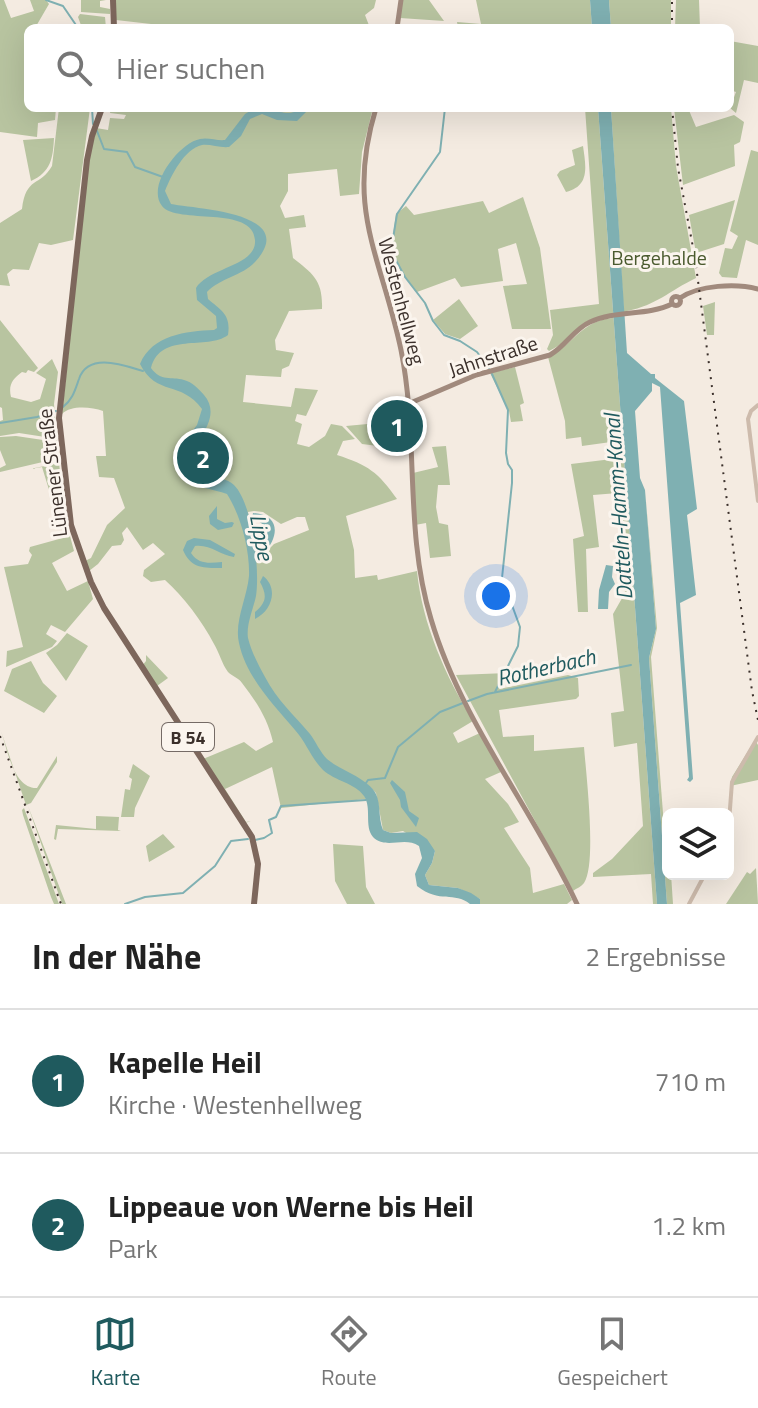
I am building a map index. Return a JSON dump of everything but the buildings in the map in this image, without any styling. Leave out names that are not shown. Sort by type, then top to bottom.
[{"type":"main road","points":[[113,0],[114,24]]},
{"type":"main road","points":[[398,24],[401,0]]},
{"type":"main road","name":"Lünener Straße","points":[[101,112],[90,142],[59,399],[71,525],[98,598],[252,837],[258,864],[254,904]]},
{"type":"main road","name":"Westenhellweg","points":[[375,112],[364,161],[364,212],[401,351],[408,404],[414,529],[420,574],[431,619],[458,688],[577,904]]},
{"type":"main road","name":"Jahnstraße","points":[[408,404],[466,379],[550,355],[585,325],[612,316],[678,305],[680,298],[699,291],[745,286],[758,289]]},
{"type":"main road","points":[[56,461],[62,449]]},
{"type":"street","points":[[758,405],[748,419],[758,501]]},
{"type":"street","points":[[730,808],[732,782],[758,737]]},
{"type":"street","points":[[689,904],[702,880]]},
{"type":"green space","points":[[0,0],[4,0],[11,18],[34,11],[30,0],[46,0],[49,4],[37,24],[24,24],[24,112],[56,112],[55,120],[38,123],[37,137],[0,132]]},
{"type":"green space","points":[[81,0],[106,0],[100,1],[100,7],[110,9],[110,14],[81,12]]},
{"type":"green space","points":[[115,0],[376,0],[374,8],[365,15],[368,24],[151,24],[116,20]]},
{"type":"green space","points":[[402,0],[429,0],[444,21],[400,18]]},
{"type":"green space","points":[[476,0],[590,0],[592,24],[481,24]]},
{"type":"green space","points":[[609,0],[671,0],[671,24],[611,24]]},
{"type":"green space","points":[[676,0],[699,0],[700,24],[675,24]]},
{"type":"green space","points":[[80,14],[105,17],[106,24],[81,24]]},
{"type":"green space","points":[[734,42],[758,46],[758,83],[744,80],[736,113]]},
{"type":"green space","points":[[59,112],[89,112],[73,240],[51,245],[39,243],[29,270],[13,269],[7,274],[10,286],[0,285],[0,223],[22,209],[30,186],[52,166]]},
{"type":"green space","points":[[372,112],[362,152],[359,194],[340,196],[337,169],[288,174],[288,191],[280,206],[285,218],[304,215],[306,227],[289,229],[293,258],[319,284],[322,309],[289,311],[275,340],[276,350],[294,353],[289,366],[282,369],[281,377],[246,375],[243,402],[291,407],[295,388],[318,390],[306,416],[297,414],[295,421],[302,424],[297,444],[309,447],[325,436],[331,424],[342,426],[355,439],[343,441],[337,455],[372,471],[397,499],[346,516],[354,550],[355,578],[377,575],[378,580],[417,571],[424,611],[437,649],[473,721],[453,733],[458,743],[480,733],[501,772],[485,779],[508,804],[519,822],[504,828],[530,868],[533,893],[564,884],[572,900],[567,904],[480,904],[480,899],[458,888],[429,885],[425,875],[435,851],[403,831],[391,833],[383,830],[376,793],[367,784],[311,749],[359,784],[366,799],[281,808],[272,767],[225,789],[246,822],[251,821],[245,823],[203,759],[244,742],[256,751],[273,742],[271,734],[257,704],[241,681],[228,672],[209,635],[186,602],[165,580],[151,582],[143,576],[144,570],[165,554],[153,543],[143,550],[127,527],[122,533],[124,540],[121,545],[112,546],[89,571],[99,597],[85,561],[91,558],[107,525],[125,508],[114,478],[99,477],[96,456],[106,456],[103,411],[81,408],[62,414],[90,150],[96,128],[108,130],[110,118],[124,119],[126,115],[110,113]],"holes":[[[248,512],[263,512],[281,524],[305,517],[309,530],[274,544],[264,554],[257,556]]]},
{"type":"green space","points":[[585,112],[598,112],[657,904],[653,904],[651,874],[593,877],[593,873],[612,859],[643,826],[637,743],[614,747],[611,713],[624,711],[613,614],[625,593],[618,493],[593,495],[599,547],[586,549],[588,612],[578,612],[573,539],[584,536],[571,464],[612,459],[611,442],[582,446],[581,437],[566,439],[565,421],[548,357],[592,324],[612,318],[612,314],[589,320],[558,346],[549,351],[547,349],[553,335],[550,310],[599,304]]},
{"type":"green space","name":"Bergehalde","points":[[611,112],[671,112],[676,166],[696,278],[655,301],[627,311],[624,316]]},
{"type":"green space","points":[[674,112],[690,112],[696,127],[734,115],[744,122],[740,142],[734,145],[735,166],[683,185]]},
{"type":"green space","points":[[54,138],[50,164],[31,181],[23,140]]},
{"type":"green space","points":[[583,146],[585,175],[579,185],[566,192],[557,175],[575,165],[572,150]]},
{"type":"green space","points":[[751,150],[758,152],[758,245],[746,240],[737,278],[722,277],[719,273],[725,248],[732,249],[738,236],[730,231]]},
{"type":"green space","points":[[523,197],[540,248],[551,329],[512,329],[503,286],[527,284],[516,243],[498,249],[503,281],[461,287],[455,278],[417,292],[401,272],[394,256],[393,239],[396,214],[406,206],[414,215],[483,201],[489,213]]},
{"type":"green space","points":[[735,200],[724,244],[696,253],[689,215]]},
{"type":"green space","points":[[459,299],[478,326],[460,339],[445,334],[433,320]]},
{"type":"green space","points":[[715,302],[714,335],[707,335],[703,306]]},
{"type":"green space","points":[[0,320],[38,368],[16,377],[11,385],[11,397],[31,402],[40,399],[46,379],[36,373],[52,359],[58,372],[54,404],[58,452],[54,460],[49,461],[45,437],[19,433],[0,436],[0,421],[3,420],[0,407]]},
{"type":"green space","points":[[515,367],[524,403],[520,405],[523,421],[511,422],[509,411],[490,373]]},
{"type":"green space","points":[[389,422],[386,447],[362,444],[346,426]]},
{"type":"green space","points":[[0,437],[43,440],[47,461],[0,472],[0,468],[6,465],[0,450]]},
{"type":"green space","points":[[446,446],[450,485],[438,485],[436,507],[439,523],[448,525],[451,556],[430,558],[426,523],[415,525],[413,473],[438,467],[432,447]]},
{"type":"green space","points":[[59,463],[62,490],[50,493],[42,467],[30,469]]},
{"type":"green space","points":[[645,490],[657,628],[651,657],[662,836],[649,658],[656,629]]},
{"type":"green space","points":[[70,536],[74,551],[52,563],[67,591],[88,581],[93,599],[65,632],[51,625],[46,634],[57,641],[52,647],[6,667],[7,651],[23,647],[4,567],[28,564],[32,555],[30,547]]},
{"type":"green space","points":[[67,633],[88,646],[66,681],[46,653]]},
{"type":"green space","points":[[146,655],[168,678],[157,686],[142,666]]},
{"type":"green space","points":[[31,661],[43,683],[57,696],[44,713],[4,691],[12,669]]},
{"type":"green space","points":[[508,673],[499,689],[568,675],[578,678],[579,696],[576,699],[499,710],[503,737],[534,735],[534,751],[584,747],[590,857],[584,883],[573,891],[456,675]]},
{"type":"green space","points":[[755,740],[758,745],[758,780],[730,786],[732,777]]},
{"type":"green space","points":[[57,756],[57,762],[31,803],[26,805],[14,769],[22,782],[37,788]]},
{"type":"green space","points":[[133,764],[150,776],[134,817],[121,817],[125,789],[130,790],[132,779],[129,777]]},
{"type":"green space","points":[[28,806],[66,904],[62,904]]},
{"type":"green space","points":[[24,808],[59,904],[54,904],[51,897],[23,815]]},
{"type":"green space","points":[[96,816],[119,817],[118,830],[121,831],[58,829],[54,839],[56,825],[96,829]]},
{"type":"green space","points":[[163,834],[175,847],[149,862],[146,846]]},
{"type":"green space","points":[[333,844],[363,846],[366,887],[375,904],[347,904],[335,881]]},
{"type":"green space","points":[[756,868],[758,904],[726,904],[747,872],[750,874]]},
{"type":"green space","points":[[665,880],[671,880],[673,904],[667,904]]},
{"type":"water","points":[[590,0],[609,0],[611,24],[592,24]]},
{"type":"water","points":[[306,112],[297,121],[277,120],[262,114],[250,119],[241,136],[229,147],[202,145],[195,148],[179,164],[165,191],[171,204],[220,211],[255,223],[265,233],[266,245],[250,267],[207,292],[208,299],[227,318],[228,335],[209,342],[164,349],[151,368],[162,377],[190,382],[209,403],[211,412],[206,429],[183,460],[184,467],[228,481],[241,494],[254,538],[257,571],[248,638],[270,685],[327,759],[372,788],[378,798],[383,830],[391,833],[417,832],[427,839],[435,851],[425,875],[429,885],[458,888],[480,899],[480,904],[433,895],[417,886],[415,874],[422,858],[419,846],[407,842],[378,841],[373,837],[364,796],[323,770],[254,679],[238,635],[249,576],[248,555],[240,523],[227,494],[191,484],[176,466],[174,455],[197,425],[202,409],[186,394],[154,381],[140,364],[145,354],[171,336],[217,328],[216,316],[197,300],[196,288],[211,275],[241,261],[254,249],[251,229],[242,223],[170,211],[162,206],[158,198],[161,177],[183,148],[200,139],[225,140],[245,114]]},
{"type":"water","points":[[598,112],[611,112],[627,353],[684,401],[697,509],[687,515],[696,595],[680,603],[693,779],[690,782],[687,780],[660,387],[652,383],[652,391],[635,411],[656,629],[649,658],[662,836],[662,880],[665,880],[667,904],[657,904]]},
{"type":"water","points":[[217,506],[217,519],[234,523],[232,527],[218,530],[210,524],[209,516]]},
{"type":"water","points":[[253,513],[269,518],[275,528],[273,540],[261,554],[266,531],[263,524],[252,518]]},
{"type":"water","points":[[194,538],[210,540],[235,554],[234,557],[195,546],[191,553],[194,557],[205,562],[222,562],[222,568],[194,564],[183,550],[187,541]]},
{"type":"water","points":[[606,565],[613,566],[615,584],[609,592],[608,609],[598,609],[599,590]]},
{"type":"water","points":[[263,576],[271,587],[271,599],[266,611],[255,619],[255,612],[265,598],[260,582]]},
{"type":"water","points":[[392,780],[405,792],[409,811],[419,818],[416,827],[401,807],[390,783]]},
{"type":"waterway","points":[[46,0],[63,6],[75,24]]},
{"type":"waterway","points":[[92,112],[93,124]]},
{"type":"waterway","points":[[445,112],[440,152],[397,214],[391,251],[444,335],[477,352],[489,368]]},
{"type":"waterway","points":[[97,131],[104,149],[127,152],[135,167],[163,177]]},
{"type":"waterway","points":[[63,407],[90,366],[107,363],[143,371]]},
{"type":"waterway","points":[[492,374],[508,410],[506,453],[512,470],[502,578],[520,627],[518,646],[495,692]]},
{"type":"waterway","points":[[0,423],[56,411]]},
{"type":"waterway","name":"Rotherbach","points":[[468,701],[487,694],[631,665]]},
{"type":"waterway","name":"Rotherbach","points":[[366,783],[385,778],[398,747],[440,712],[463,703]]},
{"type":"waterway","points":[[255,840],[272,833],[269,820],[276,817],[281,806],[366,800]]},
{"type":"waterway","points":[[125,904],[145,897],[183,893],[215,866],[231,841],[248,839]]},
{"type":"railway","points":[[672,0],[672,24]]},
{"type":"railway","points":[[672,112],[758,720]]},
{"type":"railway","points":[[0,736],[61,904]]},
{"type":"place","name":"Kapelle Heil","points":[[397,426]]},
{"type":"place","name":"Lippeaue von Werne bis Heil","points":[[203,458]]},
{"type":"water label","name":"Datteln-Hamm-Kanal","points":[[618,507]]},
{"type":"water label","name":"Lippe","points":[[262,537]]}]
